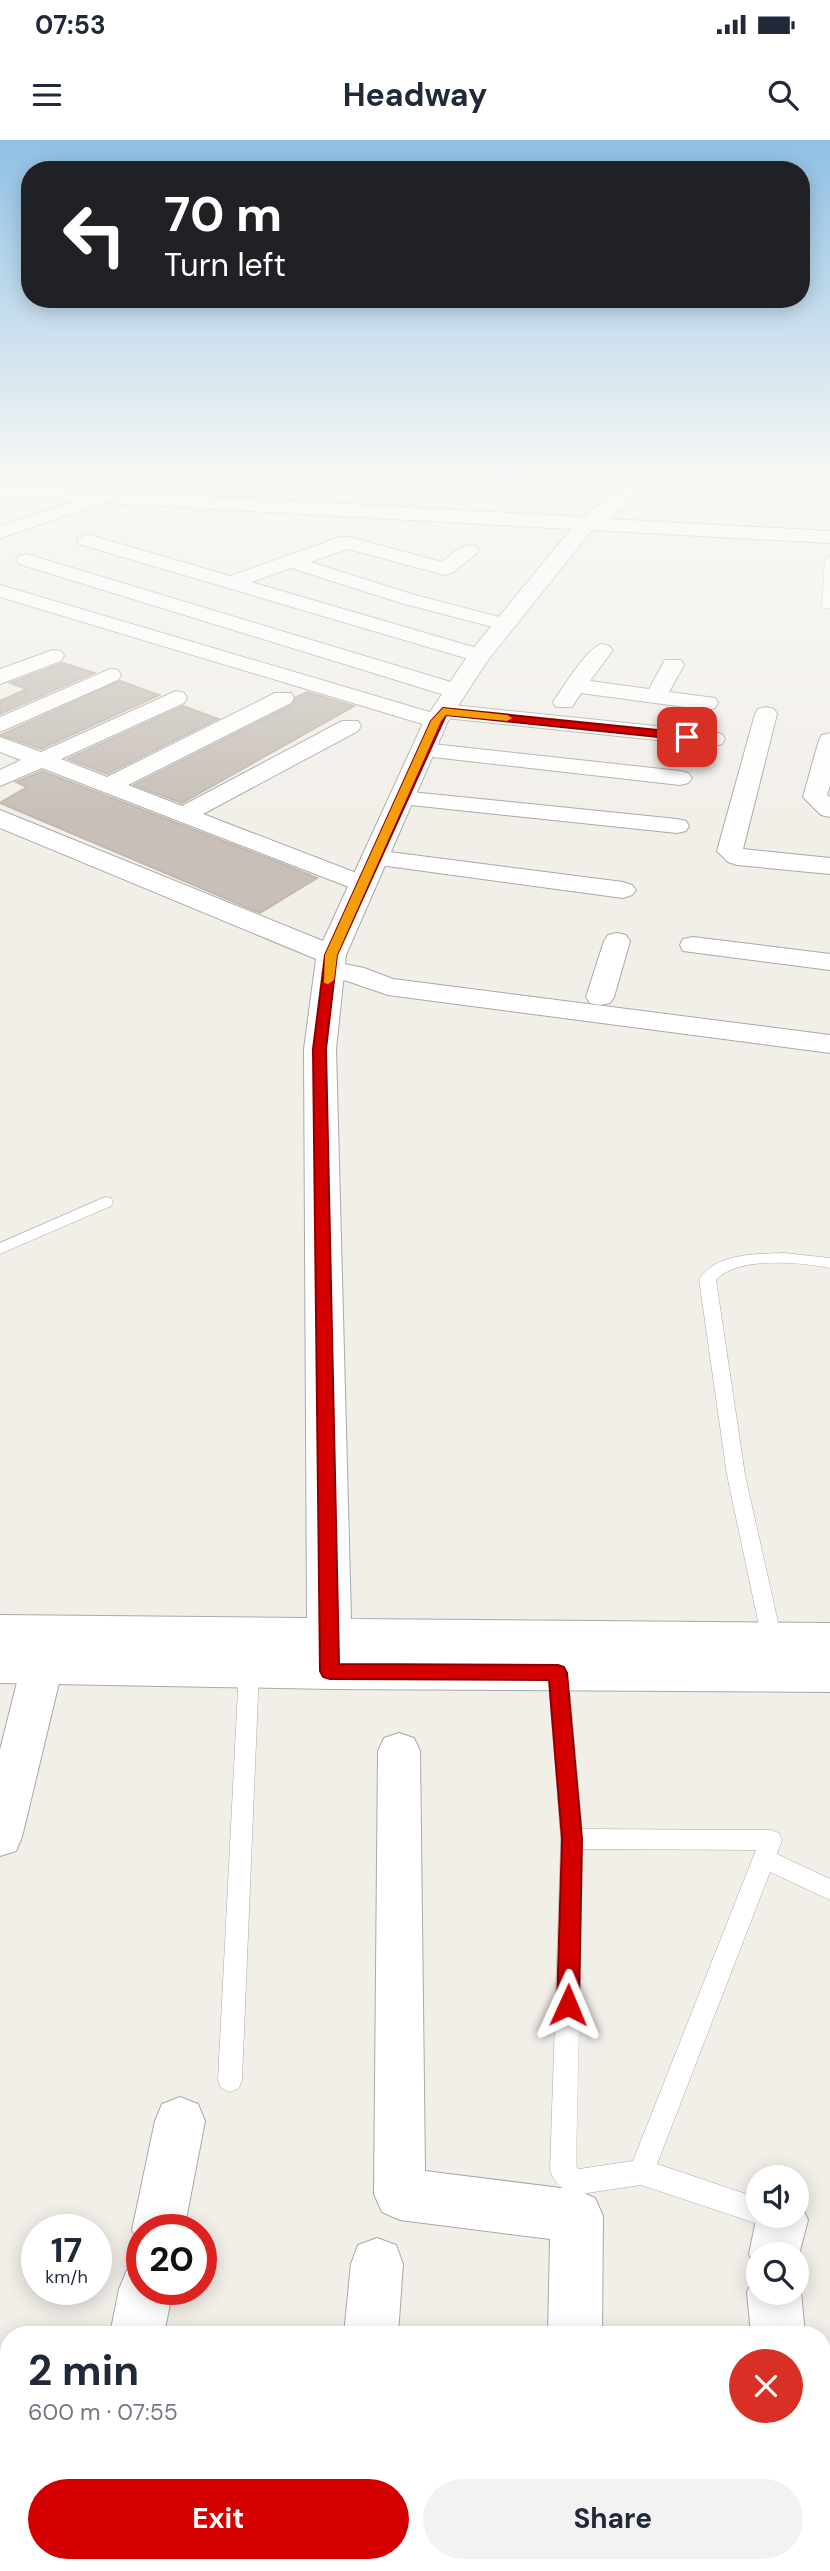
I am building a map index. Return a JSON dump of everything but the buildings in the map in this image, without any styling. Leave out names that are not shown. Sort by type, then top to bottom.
[{"type":"street","points":[[94,588],[445,708]]},
{"type":"street","points":[[248,588],[479,656]]},
{"type":"street","points":[[375,588],[504,624]]},
{"type":"street","points":[[328,1654],[320,1049],[338,966],[369,871],[423,750],[445,708],[479,656],[534,588]]},
{"type":"street","points":[[0,592],[445,708],[714,739]]},
{"type":"street","points":[[551,722],[602,649]]},
{"type":"street","points":[[0,677],[53,656]]},
{"type":"street","points":[[656,696],[673,665]]},
{"type":"street","points":[[0,725],[110,675]]},
{"type":"street","points":[[575,686],[707,703]]},
{"type":"street","points":[[0,779],[176,698]]},
{"type":"street","points":[[107,786],[282,698]]},
{"type":"street","points":[[766,714],[730,851],[737,857],[828,866],[830,840]]},
{"type":"street","points":[[181,816],[349,726]]},
{"type":"street","points":[[830,740],[815,797],[830,810]]},
{"type":"street","points":[[0,744],[181,816],[369,871],[623,890]]},
{"type":"street","points":[[423,750],[680,778]]},
{"type":"street","points":[[401,798],[677,826]]},
{"type":"street","points":[[0,818],[388,987],[678,1016],[830,1027]]},
{"type":"street","points":[[600,996],[617,941]]},
{"type":"street","points":[[692,945],[830,962]]},
{"type":"street","points":[[338,966],[390,969],[600,996],[678,1016],[830,1044]]},
{"type":"street","points":[[0,1633],[328,1654],[558,1673],[830,1674]]},
{"type":"street","points":[[0,1836],[21,1666],[248,1670],[328,1654],[772,1640],[830,1641]]},
{"type":"street","points":[[400,1751],[400,2194],[576,2216],[575,2326]]},
{"type":"street","points":[[161,2214],[180,2121]]},
{"type":"street","points":[[372,2326],[377,2264]]},
{"type":"street","points":[[139,2326],[143,2305]]},
{"type":"street","points":[[775,2305],[777,2326]]},
{"type":"lane","points":[[827,606],[828,588]]},
{"type":"lane","points":[[0,1249],[105,1202]]},
{"type":"lane","points":[[772,1640],[736,1475],[707,1279],[711,1271],[723,1265],[776,1258],[817,1259],[830,1263]]},
{"type":"lane","points":[[230,2080],[248,1670]]},
{"type":"lane","points":[[558,1673],[572,1839],[563,2171],[574,2182],[641,2172],[746,2215]]},
{"type":"lane","points":[[572,1839],[771,1840],[641,2172]]},
{"type":"lane","points":[[764,1858],[830,1890]]},
{"type":"slow traffic","points":[[328,980],[331,955],[436,721],[443,711],[507,718]]},
{"type":"route","points":[[568,2005],[572,1839],[558,1673],[330,1671],[327,1636],[320,1049],[331,955],[436,721],[443,711],[687,737]]}]
